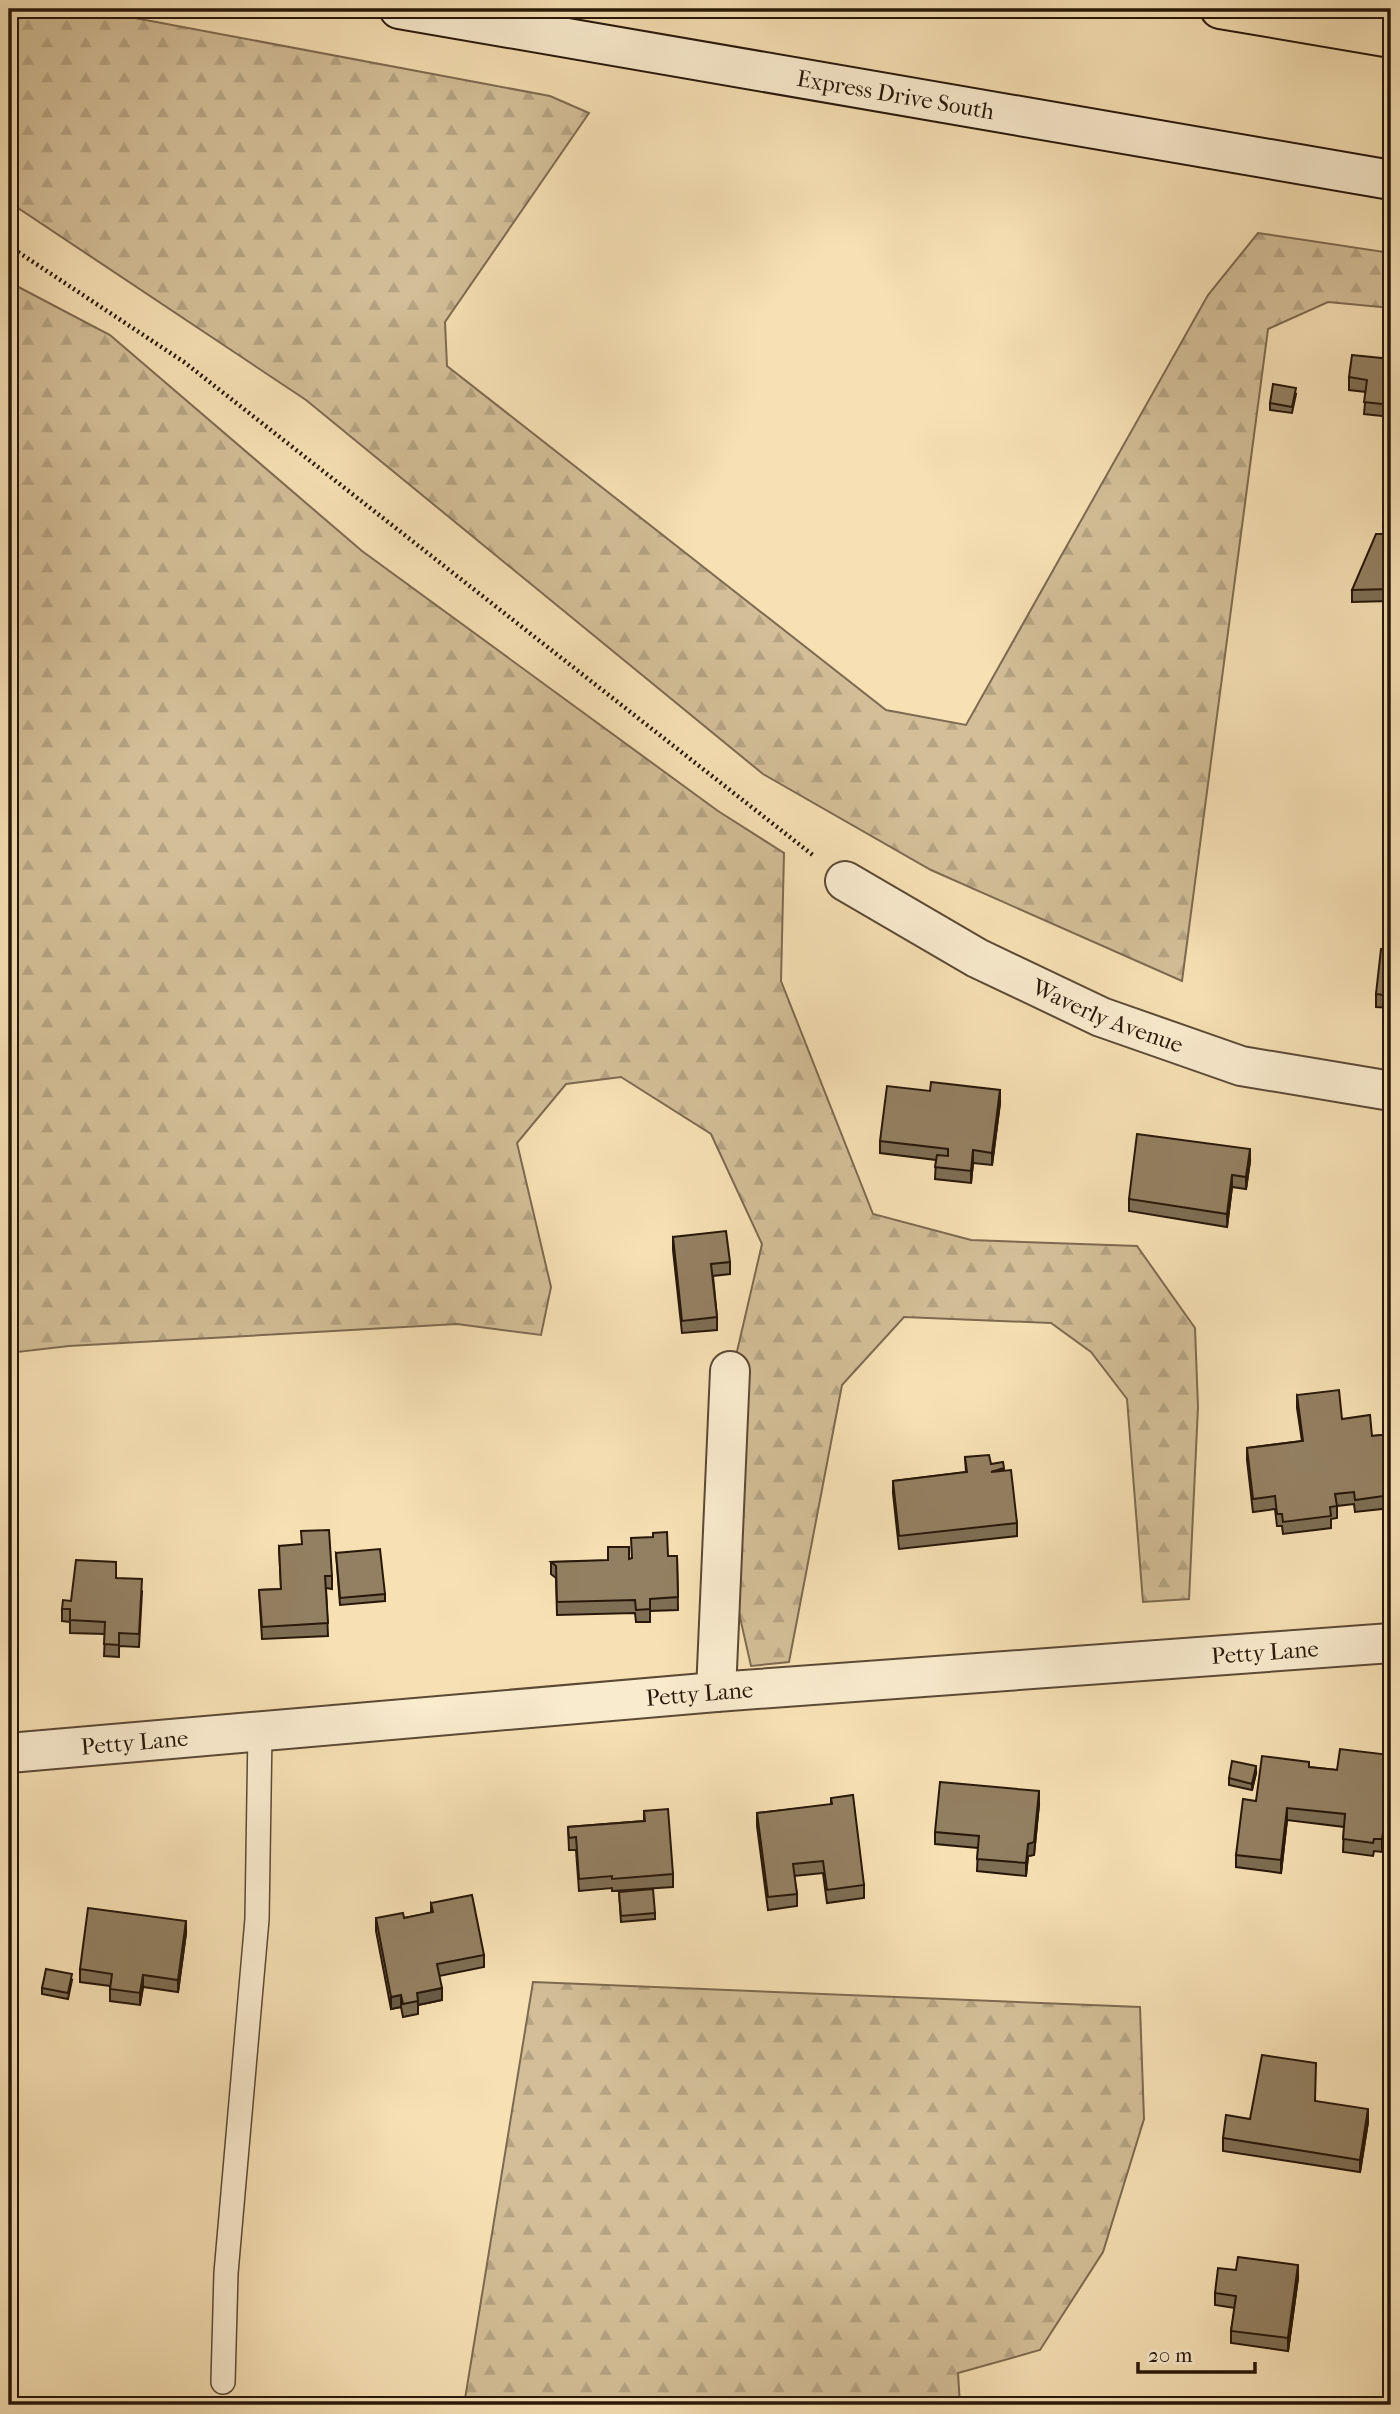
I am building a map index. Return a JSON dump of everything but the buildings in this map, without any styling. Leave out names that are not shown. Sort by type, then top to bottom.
[{"type":"highway","points":[[1220,9],[1391,38]]},
{"type":"street","name":"Express Drive South","points":[[399,9],[1391,180]]},
{"type":"street","name":"Waverly Avenue","points":[[845,881],[977,958],[1101,1017],[1241,1066],[1391,1091]]},
{"type":"street","points":[[716,1692],[730,1371]]},
{"type":"street","name":"Petty Lane","points":[[9,1754],[716,1692],[1391,1643]]},
{"type":"lane","points":[[223,2382],[226,2273],[257,1919],[260,1732]]},
{"type":"path","points":[[9,246],[184,362],[845,881]]},
{"type":"green space","points":[[9,9],[87,9],[550,96],[589,113],[445,322],[447,366],[886,710],[966,725],[1208,295],[1258,233],[1391,253],[1391,308],[1328,302],[1268,329],[1182,981],[931,870],[763,774],[306,400],[9,202]]},
{"type":"green space","points":[[9,282],[110,335],[362,551],[718,811],[784,853],[781,981],[873,1214],[971,1240],[1137,1246],[1195,1328],[1198,1407],[1189,1599],[1143,1602],[1127,1399],[1091,1352],[1051,1323],[904,1317],[842,1385],[789,1662],[751,1666],[708,1476],[762,1244],[711,1134],[621,1077],[566,1084],[517,1143],[551,1287],[541,1335],[457,1324],[69,1346],[9,1353]]},
{"type":"green space","points":[[9,1857],[14,2087],[9,2147]]},
{"type":"green space","points":[[533,1982],[1140,2007],[1144,2119],[1103,2252],[1040,2350],[958,2373],[960,2405],[464,2405]]}]
